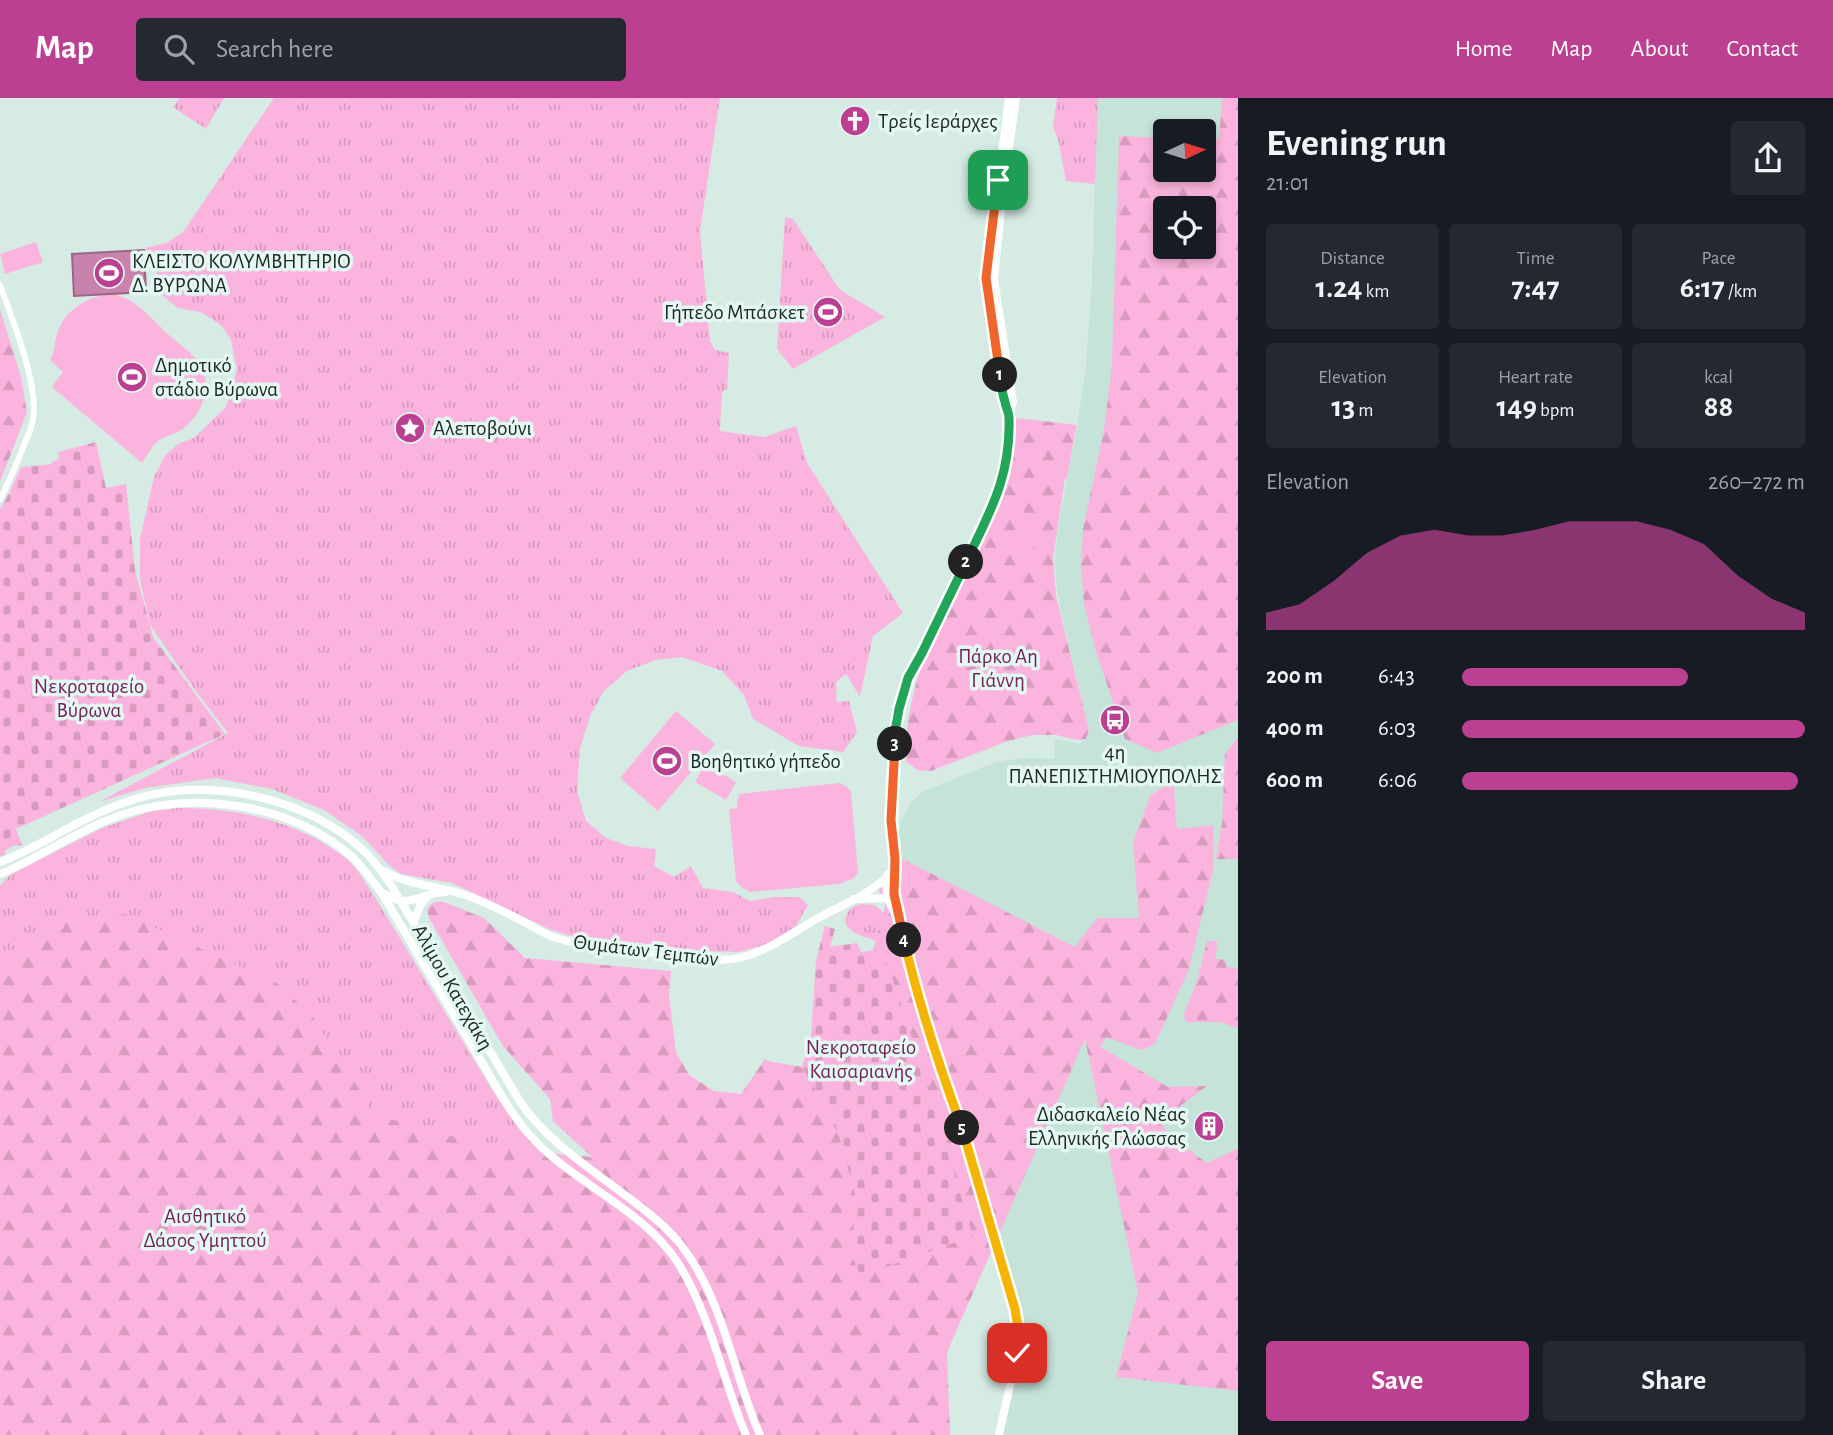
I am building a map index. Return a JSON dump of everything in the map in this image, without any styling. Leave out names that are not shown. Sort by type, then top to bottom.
[{"type":"main road","points":[[1009,98],[986,278],[1002,387],[1009,414]]},
{"type":"main road","points":[[889,895],[895,859],[891,820],[896,726],[902,696],[908,678],[992,510],[999,492],[1007,452],[1009,414],[1013,402],[994,279],[1016,98]]},
{"type":"main road","name":"Αλίμου Κατεχάκη","points":[[0,862],[79,821],[134,799],[168,792],[203,790],[248,795],[296,810],[344,835],[369,856],[402,902],[519,1100],[536,1123],[558,1145],[665,1227],[689,1256],[715,1308],[760,1435]]},
{"type":"main road","name":"Αλίμου Κατεχάκη","points":[[0,874],[84,831],[120,816],[153,807],[186,803],[253,809],[292,821],[336,845],[354,859],[381,892],[500,1092],[527,1132],[559,1162],[657,1236],[678,1263],[703,1313],[746,1435]]},
{"type":"main road","points":[[895,859],[887,878],[889,895],[900,924],[915,987],[943,1078],[964,1134],[1015,1309],[1019,1333],[1017,1353],[999,1435]]},
{"type":"main road","name":"Θυμάτων Τεμπών","points":[[378,867],[404,881],[472,897],[552,937],[579,944],[726,960],[766,950],[818,918],[854,900],[889,895]]},
{"type":"main road","points":[[854,900],[887,878]]},
{"type":"main road","points":[[874,888],[889,895]]},
{"type":"main road","points":[[381,892],[402,902],[439,892],[455,892]]},
{"type":"main road","points":[[414,921],[421,904],[429,895]]},
{"type":"street","points":[[0,285],[30,380],[34,414],[30,431],[0,499]]},
{"type":"shaded area","points":[[1097,98],[1238,98],[1238,1435],[1000,1435],[1022,1330],[991,1208],[896,892],[900,824],[909,805],[922,792],[996,762],[1025,758],[1054,759],[1055,739],[1079,744],[1086,740],[1089,730],[1061,612],[1055,558],[1086,366],[1092,282]]},
{"type":"shaded area","name":"ΚΛΕΙΣΤΟ ΚΟΛΥΜΒΗΤΗΡΙΟ Δ. ΒΥΡΩΝΑ","points":[[144,250],[146,292],[74,296],[72,254]]},
{"type":"green space","points":[[180,98],[224,98],[206,129],[173,107]]},
{"type":"green space","points":[[274,98],[720,98],[700,231],[710,341],[715,350],[729,353],[727,389],[722,392],[720,431],[764,437],[796,426],[807,463],[903,613],[873,636],[860,697],[846,674],[836,682],[837,702],[849,701],[857,732],[843,752],[799,746],[753,719],[744,695],[722,671],[682,657],[656,660],[627,671],[604,691],[591,714],[580,748],[577,791],[586,821],[606,838],[628,846],[656,849],[654,866],[674,877],[691,866],[703,888],[733,892],[750,901],[799,897],[808,905],[796,926],[768,944],[739,952],[702,951],[575,937],[549,929],[452,883],[401,874],[362,836],[324,810],[272,789],[215,778],[145,788],[99,802],[228,733],[150,625],[140,580],[140,539],[154,477],[165,456],[178,444],[194,438],[226,407],[237,370],[231,340],[221,325],[201,312],[178,308],[163,296],[155,263],[145,248],[167,243],[183,232]]},
{"type":"green space","points":[[1057,98],[1098,98],[1095,184],[1066,181],[1053,127]]},
{"type":"green space","points":[[1222,98],[1238,98],[1238,720],[1157,753],[1125,739],[1095,648],[1084,604],[1081,565],[1083,529],[1104,430],[1112,365],[1119,136],[1153,137],[1153,182],[1216,182],[1216,139],[1219,139]]},
{"type":"green space","points":[[785,217],[793,219],[840,290],[885,317],[793,369],[777,349]]},
{"type":"green space","points":[[36,242],[43,262],[5,274],[0,254]]},
{"type":"green space","name":"Δημοτικό στάδιο Βύρωνα","points":[[114,294],[137,306],[188,351],[198,362],[206,380],[201,407],[190,423],[158,441],[142,463],[52,387],[63,372],[50,360],[57,332],[63,321],[82,303]]},
{"type":"green space","name":"Γήπεδο Μπάσκετ","points":[[818,296],[847,311],[838,328],[810,313]]},
{"type":"green space","points":[[0,309],[21,377],[27,412],[0,482]]},
{"type":"green space","name":"Πάρκο Αη Γιάννη","points":[[1015,418],[1077,425],[1065,478],[1053,558],[1056,596],[1089,730],[1086,739],[1033,735],[1008,741],[931,771],[917,770],[906,761],[907,733],[917,680],[936,628],[1001,496],[1011,462]]},
{"type":"green space","name":"Νεκροταφείο Βύρωνα","points":[[96,442],[106,488],[126,484],[135,570],[153,637],[225,734],[16,829],[22,845],[12,846],[5,851],[5,855],[0,856],[0,509],[21,467],[52,464],[59,459],[58,452]]},
{"type":"green space","points":[[1058,442],[1073,445],[1067,479],[1051,476]]},
{"type":"green space","points":[[1031,527],[1042,541],[1017,558],[1007,543]]},
{"type":"green space","name":"Βοηθητικό γήπεδο","points":[[676,711],[715,744],[658,811],[620,778]]},
{"type":"green space","points":[[1238,738],[1238,859],[1216,859],[1222,823],[1225,754]]},
{"type":"green space","name":"Βοηθητικό γήπεδο","points":[[705,764],[736,782],[726,800],[695,782]]},
{"type":"green space","name":"Αισθητικό Δάσος Υμηττού","points":[[1173,780],[1177,829],[1214,825],[1213,870],[1189,969],[1155,1044],[1141,1050],[1106,1037],[1101,1047],[1168,1087],[1207,1086],[1164,1118],[1163,1126],[1168,1134],[1207,1163],[1238,1150],[1238,1391],[1116,1377],[1138,1293],[1085,1039],[947,1352],[950,1435],[0,1435],[0,962],[10,958],[60,921],[125,914],[278,984],[312,1016],[376,1115],[494,1148],[592,1157],[553,1121],[550,1099],[503,1046],[429,918],[427,909],[432,903],[444,902],[484,918],[525,958],[671,971],[669,996],[676,1052],[689,1075],[714,1091],[741,1094],[765,1059],[804,1069],[858,1006],[887,899],[878,890],[903,859],[1075,947],[1097,918],[1139,918],[1133,843],[1150,796]]},
{"type":"green space","points":[[840,783],[851,792],[858,873],[854,878],[839,884],[750,892],[740,886],[736,881],[729,809],[737,808],[740,794]]},
{"type":"green space","points":[[179,808],[240,813],[280,823],[317,839],[349,861],[373,894],[496,1096],[521,1129],[550,1159],[0,1225],[0,885],[11,874],[102,828],[152,811]]},
{"type":"green space","points":[[860,904],[875,905],[885,914],[876,940],[854,932],[846,925],[848,912]]},
{"type":"green space","name":"Νεκροταφείο Καισαριανής","points":[[825,926],[835,929],[830,947],[857,943],[861,952],[877,950],[888,965],[973,1236],[861,1276],[852,1256],[855,1194],[839,1136],[802,1067],[811,1036],[816,961]]},
{"type":"green space","points":[[1207,941],[1217,941],[1216,959],[1226,960],[1226,967],[1238,968],[1238,1028],[1219,1022],[1186,1022],[1184,1014],[1198,978]]},
{"type":"place","name":"Τρείς Ιεράρχες","points":[[855,121]]},
{"type":"place","name":"ΚΛΕΙΣΤΟ ΚΟΛΥΜΒΗΤΗΡΙΟ Δ. ΒΥΡΩΝΑ","points":[[109,273]]},
{"type":"place","name":"Γήπεδο Μπάσκετ","points":[[828,312]]},
{"type":"place","name":"Δημοτικό στάδιο Βύρωνα","points":[[132,377]]},
{"type":"place","name":"Αλεποβούνι","points":[[410,428]]},
{"type":"place","name":"4η ΠΑΝΕΠΙΣΤΗΜΙΟΥΠΟΛΗΣ","points":[[1115,720]]},
{"type":"place","name":"Βοηθητικό γήπεδο","points":[[667,761]]},
{"type":"place","name":"Διδασκαλείο Νέας Ελληνικής Γλώσσας","points":[[1209,1126]]},
{"type":"route","points":[[998,180],[986,278],[1002,387],[1009,414],[1003,479],[992,510],[908,678],[902,696],[896,726],[891,820],[895,859],[895,903],[915,987],[943,1078],[964,1134],[1015,1309],[1019,1333],[1017,1353]]}]
